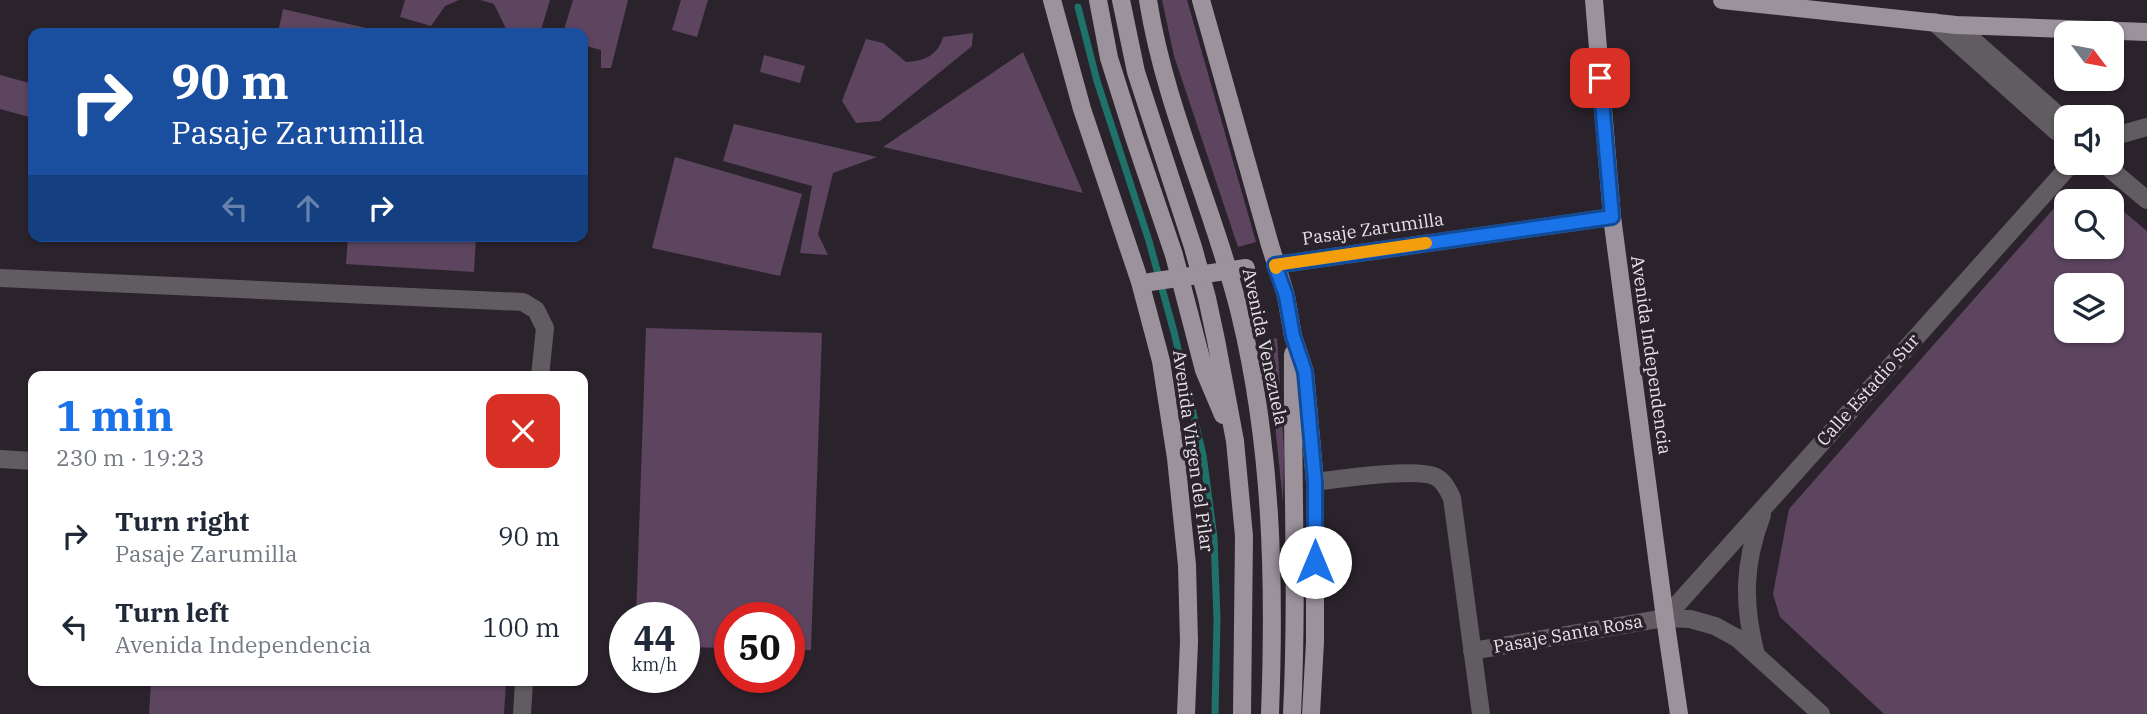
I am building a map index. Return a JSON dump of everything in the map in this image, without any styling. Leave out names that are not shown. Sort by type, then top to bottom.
[{"type":"main road","name":"Avenida Virgen del Pilar","points":[[1052,0],[1082,109],[1145,282],[1161,361],[1176,458],[1187,565],[1189,642],[1186,714]]},
{"type":"main road","points":[[1098,0],[1110,58],[1174,256],[1204,370],[1235,441]]},
{"type":"main road","points":[[1121,0],[1136,72],[1193,247],[1216,340],[1235,441],[1245,548],[1242,714]]},
{"type":"main road","name":"Avenida Venezuela","points":[[1148,0],[1164,72],[1223,250],[1252,372],[1263,434],[1272,567],[1270,714]]},
{"type":"main road","name":"Avenida Venezuela","points":[[1201,0],[1286,296],[1293,336],[1305,372],[1315,482],[1315,642],[1311,714]]},
{"type":"main road","name":"Avenida Independencia","points":[[1594,0],[1612,217],[1679,714]]},
{"type":"main road","points":[[1722,0],[1956,25],[2147,32]]},
{"type":"main road","name":"Pasaje Zarumilla","points":[[1145,282],[1275,265]]},
{"type":"main road","points":[[1293,336],[1293,714]]},
{"type":"street","points":[[1934,22],[2054,129]]},
{"type":"street","points":[[1956,25],[2054,112]]},
{"type":"street","points":[[2124,134],[2147,127]]},
{"type":"street","name":"Calle Estadio Sur","points":[[1665,618],[2061,175]]},
{"type":"street","points":[[2117,175],[2147,200]]},
{"type":"street","name":"Pasaje Zarumilla","points":[[1275,265],[1612,217]]},
{"type":"street","points":[[0,278],[523,302],[536,310],[545,328],[541,371]]},
{"type":"street","points":[[0,459],[28,461]]},
{"type":"street","name":"Pasaje Santa Rosa","points":[[1315,482],[1370,475],[1421,473],[1435,476],[1447,486],[1452,498],[1481,714]]},
{"type":"street","points":[[1756,655],[1748,625],[1747,574],[1755,534],[1767,503]]},
{"type":"street","name":"Pasaje Santa Rosa","points":[[1472,651],[1665,618],[1690,619],[1715,626],[1737,638],[1821,714]]},
{"type":"street","points":[[522,714],[524,686]]},
{"type":"shaded area","points":[[405,0],[459,0],[445,6],[431,26],[400,17]]},
{"type":"shaded area","points":[[480,0],[550,0],[542,28],[506,28],[494,4]]},
{"type":"shaded area","points":[[573,0],[628,0],[611,68],[601,68],[601,50],[588,46],[588,28],[565,28]]},
{"type":"shaded area","points":[[681,0],[708,0],[697,37],[672,30]]},
{"type":"shaded area","points":[[1162,0],[1187,0],[1256,242],[1238,247],[1174,56]]},
{"type":"shaded area","points":[[283,9],[366,28],[279,28]]},
{"type":"shaded area","points":[[973,33],[972,46],[880,121],[856,123],[842,101],[866,39],[883,43],[906,62],[930,56],[943,37]]},
{"type":"shaded area","points":[[1023,52],[1083,193],[883,147]]},
{"type":"shaded area","points":[[764,55],[805,66],[800,83],[760,72]]},
{"type":"shaded area","points":[[0,75],[28,83],[28,117],[0,109]]},
{"type":"shaded area","points":[[734,124],[877,157],[833,173],[818,234],[828,255],[800,253],[812,186],[723,161]]},
{"type":"shaded area","points":[[675,157],[802,194],[780,276],[652,248]]},
{"type":"shaded area","points":[[2054,208],[2054,259],[2124,259],[2124,212],[2147,231],[2147,714],[1884,714],[1780,617],[1773,594],[1789,509]]},
{"type":"shaded area","points":[[348,242],[476,242],[474,272],[346,264]]},
{"type":"shaded area","points":[[646,328],[822,333],[811,650],[805,650],[805,602],[714,602],[714,648],[700,647],[700,602],[637,602]]},
{"type":"shaded area","points":[[1277,338],[1284,451],[1283,502],[1262,342]]},
{"type":"shaded area","points":[[151,686],[506,686],[504,714],[149,714]]},
{"type":"waterway","points":[[1078,7],[1097,81],[1149,241],[1203,455],[1214,538],[1217,619],[1215,714]]},
{"type":"slow traffic","points":[[1276,268],[1275,265],[1426,243]]},
{"type":"route","points":[[1315,562],[1315,482],[1305,372],[1293,336],[1286,296],[1275,265],[1612,217],[1600,78]]}]
